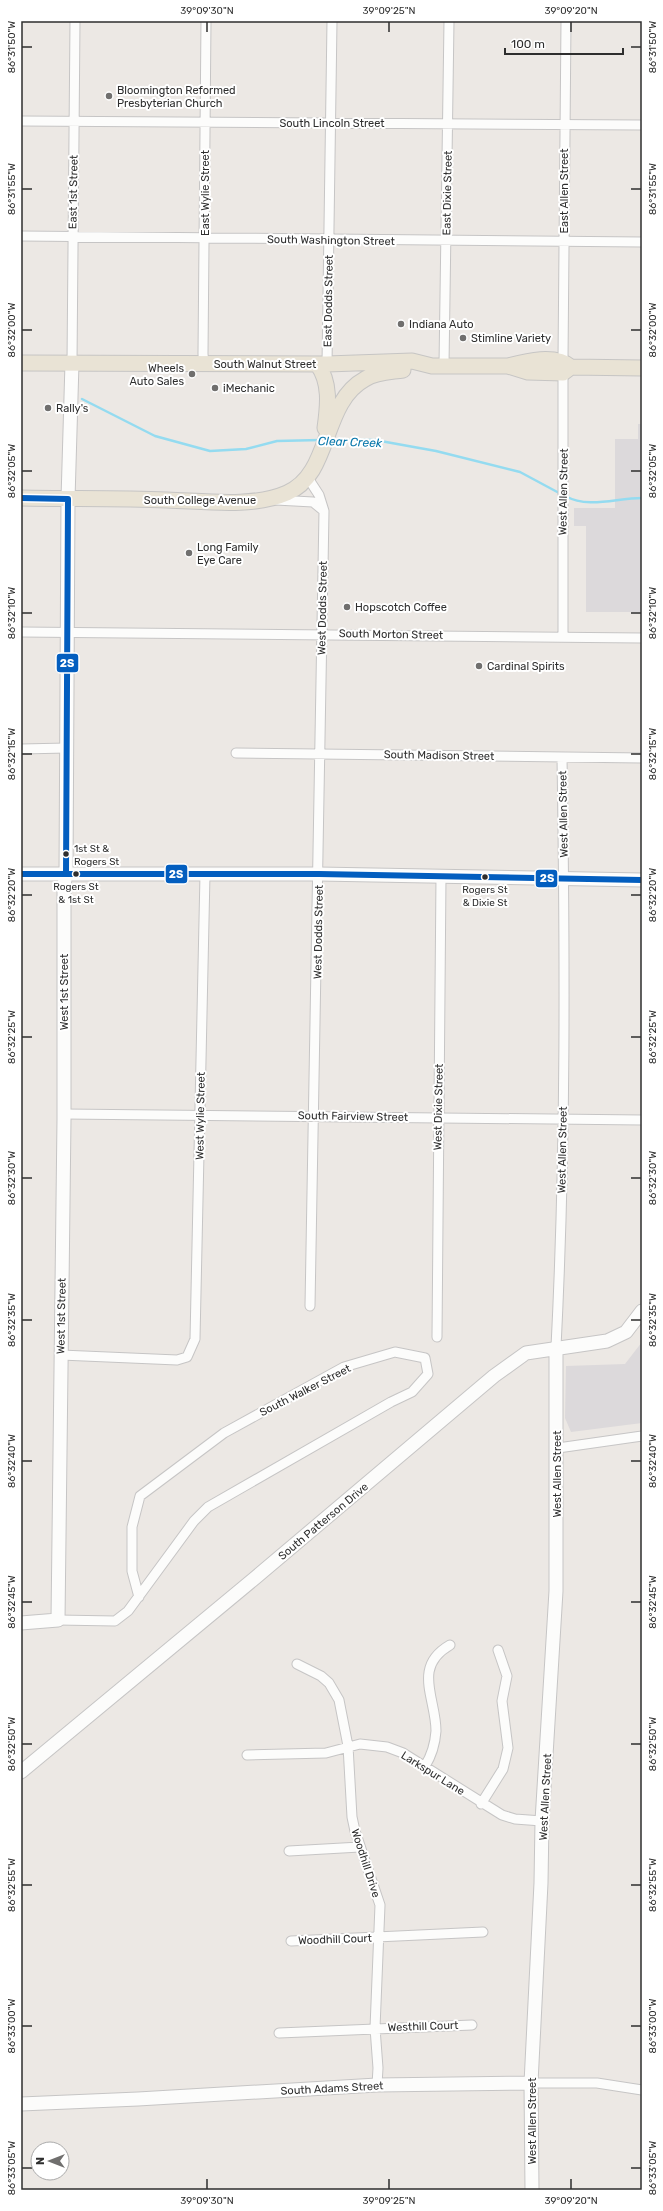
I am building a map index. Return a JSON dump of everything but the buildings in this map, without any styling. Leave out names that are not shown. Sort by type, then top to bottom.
[{"type":"main road","name":"South Walnut Street","points":[[21,363],[322,364],[412,361],[438,366],[508,366],[528,372],[566,367],[642,368]]},
{"type":"main road","points":[[322,364],[330,370],[327,383],[329,421]]},
{"type":"main road","points":[[329,421],[354,386],[365,378],[378,373],[438,366]]},
{"type":"main road","name":"South College Avenue","points":[[21,498],[207,502],[263,500],[288,493],[308,478],[321,450],[329,421]]},
{"type":"street","name":"East 1st Street","points":[[72,363],[75,21]]},
{"type":"street","name":"East Wylie Street","points":[[204,364],[206,21]]},
{"type":"street","name":"East Dodds Street","points":[[322,364],[328,240],[332,21]]},
{"type":"street","name":"East Dixie Street","points":[[438,366],[446,241],[449,21]]},
{"type":"street","name":"East Allen Street","points":[[566,21],[564,242],[566,367]]},
{"type":"street","name":"South Lincoln Street","points":[[21,121],[74,120],[642,125]]},
{"type":"street","name":"South Washington Street","points":[[21,236],[642,242]]},
{"type":"street","name":"West 1st Street","points":[[58,1620],[64,1114],[64,885],[66,874],[68,499],[72,363]]},
{"type":"street","name":"West Allen Street","points":[[563,636],[562,515],[566,367]]},
{"type":"street","name":"West Dodds Street","points":[[308,478],[319,495],[324,511],[318,754],[319,874],[310,1306]]},
{"type":"street","points":[[263,500],[313,502],[324,511]]},
{"type":"street","name":"South Morton Street","points":[[21,632],[563,636],[642,638]]},
{"type":"street","points":[[21,749],[67,748]]},
{"type":"street","name":"South Madison Street","points":[[236,752],[642,758]]},
{"type":"street","name":"West Allen Street","points":[[532,2190],[531,2083],[542,1883],[542,1821],[556,1591],[558,1448],[556,1347],[561,1245],[564,878],[562,757]]},
{"type":"street","points":[[21,874],[319,874],[642,880]]},
{"type":"street","name":"West Wylie Street","points":[[61,1355],[177,1360],[187,1357],[195,1338],[205,874]]},
{"type":"street","name":"West Dixie Street","points":[[437,1337],[437,1118],[441,876]]},
{"type":"street","name":"South Fairview Street","points":[[64,1114],[314,1115],[562,1120],[642,1120]]},
{"type":"street","name":"South Patterson Drive","points":[[21,1772],[255,1578],[494,1376],[526,1353],[556,1347],[607,1341],[626,1332],[642,1311]]},
{"type":"street","name":"South Walker Street","points":[[21,1623],[58,1620],[115,1621],[128,1611],[139,1597],[194,1521],[208,1507],[391,1402],[412,1392],[428,1374],[425,1358],[395,1352],[344,1367],[224,1433],[140,1496],[132,1527],[132,1571],[139,1597]]},
{"type":"street","points":[[558,1448],[642,1436]]},
{"type":"street","points":[[425,1766],[434,1749],[436,1730],[428,1683],[428,1671],[435,1656],[450,1645]]},
{"type":"street","points":[[481,1804],[503,1769],[508,1748],[502,1701],[507,1676],[498,1650]]},
{"type":"street","name":"Woodhill Drive","points":[[297,1664],[320,1676],[334,1690],[342,1711],[348,1746],[352,1817],[360,1847],[380,1905],[380,1938],[375,2028],[377,2086]]},
{"type":"street","name":"Larkspur Lane","points":[[247,1756],[326,1752],[348,1746],[370,1744],[387,1747],[403,1753],[481,1804],[508,1817],[542,1821]]},
{"type":"street","points":[[289,1851],[360,1847]]},
{"type":"street","name":"Woodhill Court","points":[[291,1940],[380,1938],[482,1932]]},
{"type":"street","name":"Westhill Court","points":[[279,2033],[472,2025]]},
{"type":"street","name":"South Adams Street","points":[[21,2104],[377,2086],[597,2082],[642,2090]]},
{"type":"shaded area","points":[[638,424],[642,424],[642,612],[586,612],[586,526],[574,526],[574,508],[615,508],[615,439],[638,439]]},
{"type":"shaded area","points":[[642,1342],[642,1423],[571,1432],[565,1418],[566,1366],[625,1364]]},
{"type":"waterway","name":"Clear Creek","points":[[82,399],[155,436],[210,451],[246,449],[277,441],[320,440]]},
{"type":"waterway","name":"Clear Creek","points":[[331,440],[375,440],[436,451],[520,472],[561,494]]},
{"type":"waterway","name":"Clear Creek","points":[[565,496],[584,502],[603,502],[642,498]]},
{"type":"transit line","name":"2S","points":[[21,498],[68,499],[66,874]]},
{"type":"transit line","name":"2S","points":[[21,874],[319,874],[642,880]]},
{"type":"place","name":"Bloomington Reformed Presbyterian Church","points":[[109,96]]},
{"type":"place","name":"Indiana Auto","points":[[401,324]]},
{"type":"place","name":"Stimline Variety","points":[[463,338]]},
{"type":"place","name":"Wheels Auto Sales","points":[[192,374]]},
{"type":"place","name":"iMechanic","points":[[215,388]]},
{"type":"place","name":"Rally's","points":[[48,408]]},
{"type":"place","name":"Long Family Eye Care","points":[[189,553]]},
{"type":"place","name":"Hopscotch Coffee","points":[[347,607]]},
{"type":"place","name":"Cardinal Spirits","points":[[479,666]]},
{"type":"place","name":"1st St & Rogers St","points":[[66,854]]},
{"type":"place","name":"Rogers St & 1st St","points":[[76,874]]},
{"type":"place","name":"Rogers St & Dixie St","points":[[485,877]]}]
